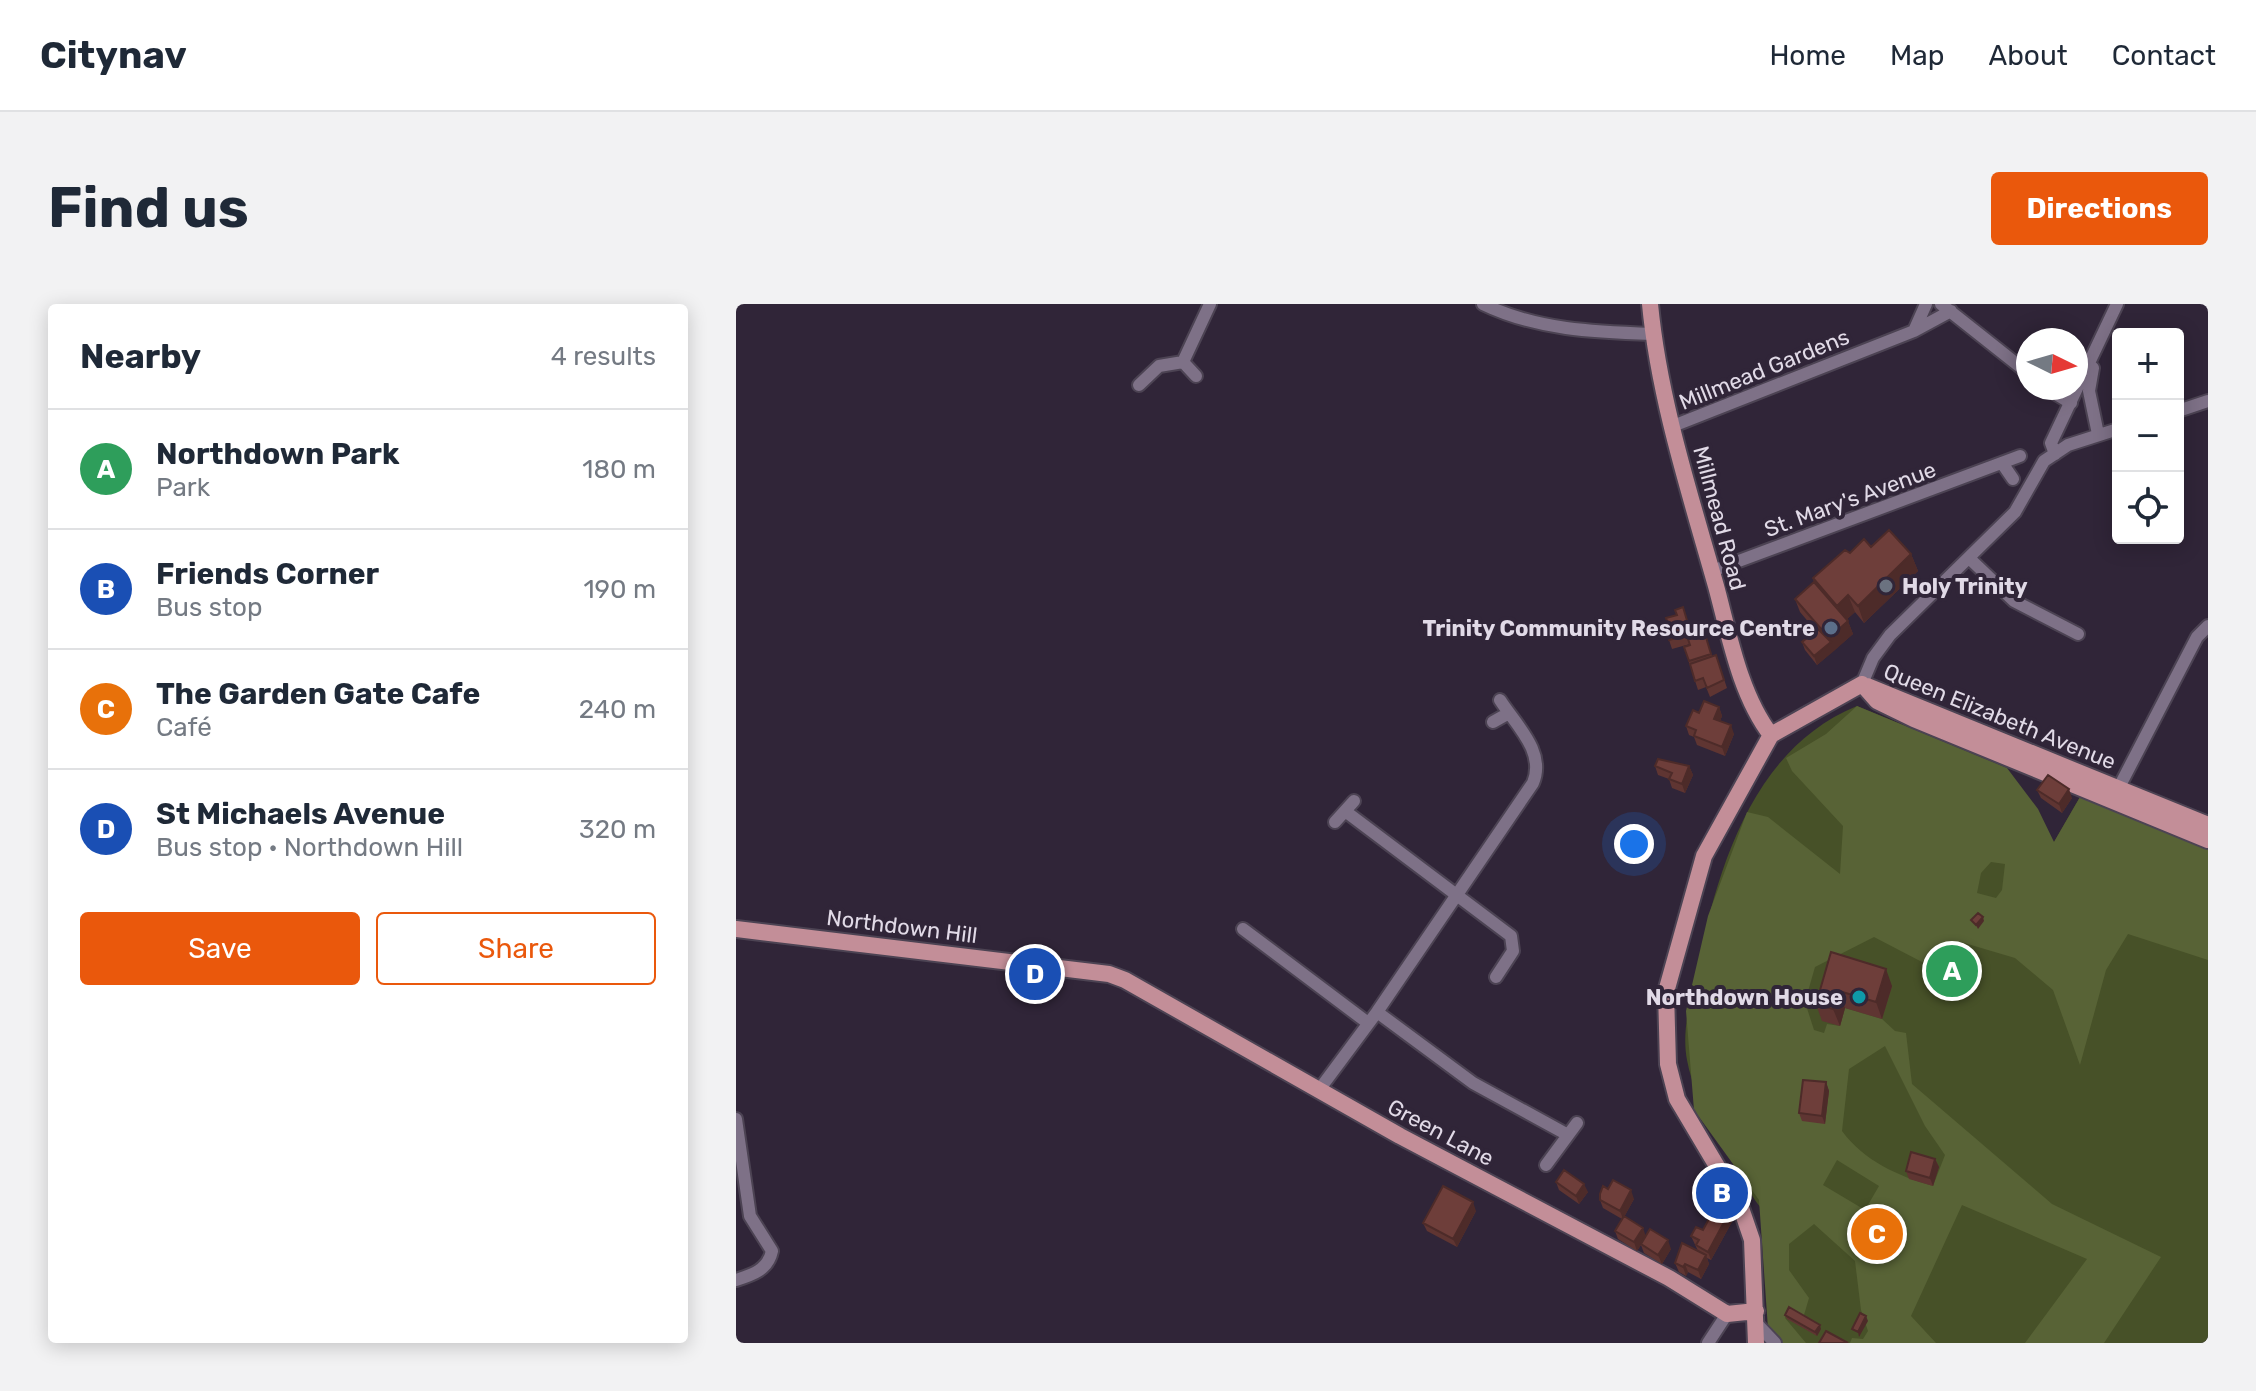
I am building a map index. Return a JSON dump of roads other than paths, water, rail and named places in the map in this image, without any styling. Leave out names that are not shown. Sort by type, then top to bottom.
[{"type":"main road","name":"Millmead Road","points":[[1650,304],[1653,334],[1673,426],[1712,571],[1757,718],[1771,735]]},
{"type":"main road","points":[[1756,1343],[1752,1240],[1740,1205],[1677,1099],[1668,1064],[1666,992],[1704,856],[1771,735],[1862,684]]},
{"type":"main road","name":"Queen Elizabeth Avenue","points":[[1862,684],[2115,795],[2208,840]]},
{"type":"main road","name":"Queen Elizabeth Avenue","points":[[2115,795],[2208,825]]},
{"type":"main road","name":"Northdown Hill","points":[[736,929],[1109,974]]},
{"type":"main road","name":"Green Lane","points":[[1109,974],[1149,991],[1319,1090],[1669,1278],[1727,1314]]},
{"type":"main road","points":[[1727,1314],[1756,1317]]},
{"type":"street","points":[[1183,362],[1210,304]]},
{"type":"street","points":[[1914,331],[1926,304]]},
{"type":"street","points":[[2055,454],[2051,443],[2117,304]]},
{"type":"street","points":[[1487,305],[1570,331],[1653,334]]},
{"type":"street","points":[[1946,308],[2016,363]]},
{"type":"street","name":"Millmead Gardens","points":[[1673,426],[1914,331],[1946,308]]},
{"type":"street","points":[[2094,357],[2089,391],[2098,434]]},
{"type":"street","points":[[1183,362],[1196,376]]},
{"type":"street","points":[[1139,385],[1159,366],[1183,362]]},
{"type":"street","points":[[2066,400],[2071,403]]},
{"type":"street","points":[[2184,409],[2208,401]]},
{"type":"street","points":[[1862,684],[1873,658],[1890,635],[2015,512],[2044,461],[2098,434],[2112,430]]},
{"type":"street","name":"St. Mary's Avenue","points":[[1712,571],[2020,456]]},
{"type":"street","points":[[2002,463],[2013,479]]},
{"type":"street","points":[[1970,559],[2014,601],[2078,634]]},
{"type":"street","points":[[2115,795],[2197,637],[2208,626]]},
{"type":"street","points":[[1319,1090],[1377,1012],[1536,774],[1534,754],[1500,700]]},
{"type":"street","points":[[1493,722],[1509,713]]},
{"type":"street","points":[[1335,822],[1354,801]]},
{"type":"street","points":[[1345,811],[1511,936],[1513,951],[1496,977]]},
{"type":"street","points":[[1243,929],[1368,1023]]},
{"type":"street","points":[[1377,1012],[1473,1083],[1568,1135]]},
{"type":"street","points":[[736,1119],[750,1216],[772,1251],[769,1262],[755,1274],[736,1280]]},
{"type":"street","points":[[1546,1165],[1577,1123]]},
{"type":"street","points":[[1708,1343],[1727,1314]]},
{"type":"street","points":[[1756,1317],[1775,1343]]},
{"type":"place","name":"Holy Trinity","points":[[1886,586]]},
{"type":"place","name":"Trinity Community Resource Centre","points":[[1831,628]]},
{"type":"place","name":"Northdown Park","points":[[1952,971]]},
{"type":"place","name":"St Michaels Avenue","points":[[1035,974]]},
{"type":"place","name":"Northdown House","points":[[1859,997]]},
{"type":"place","name":"Friends Corner","points":[[1722,1193]]},
{"type":"place","name":"The Garden Gate Cafe","points":[[1877,1234]]}]
